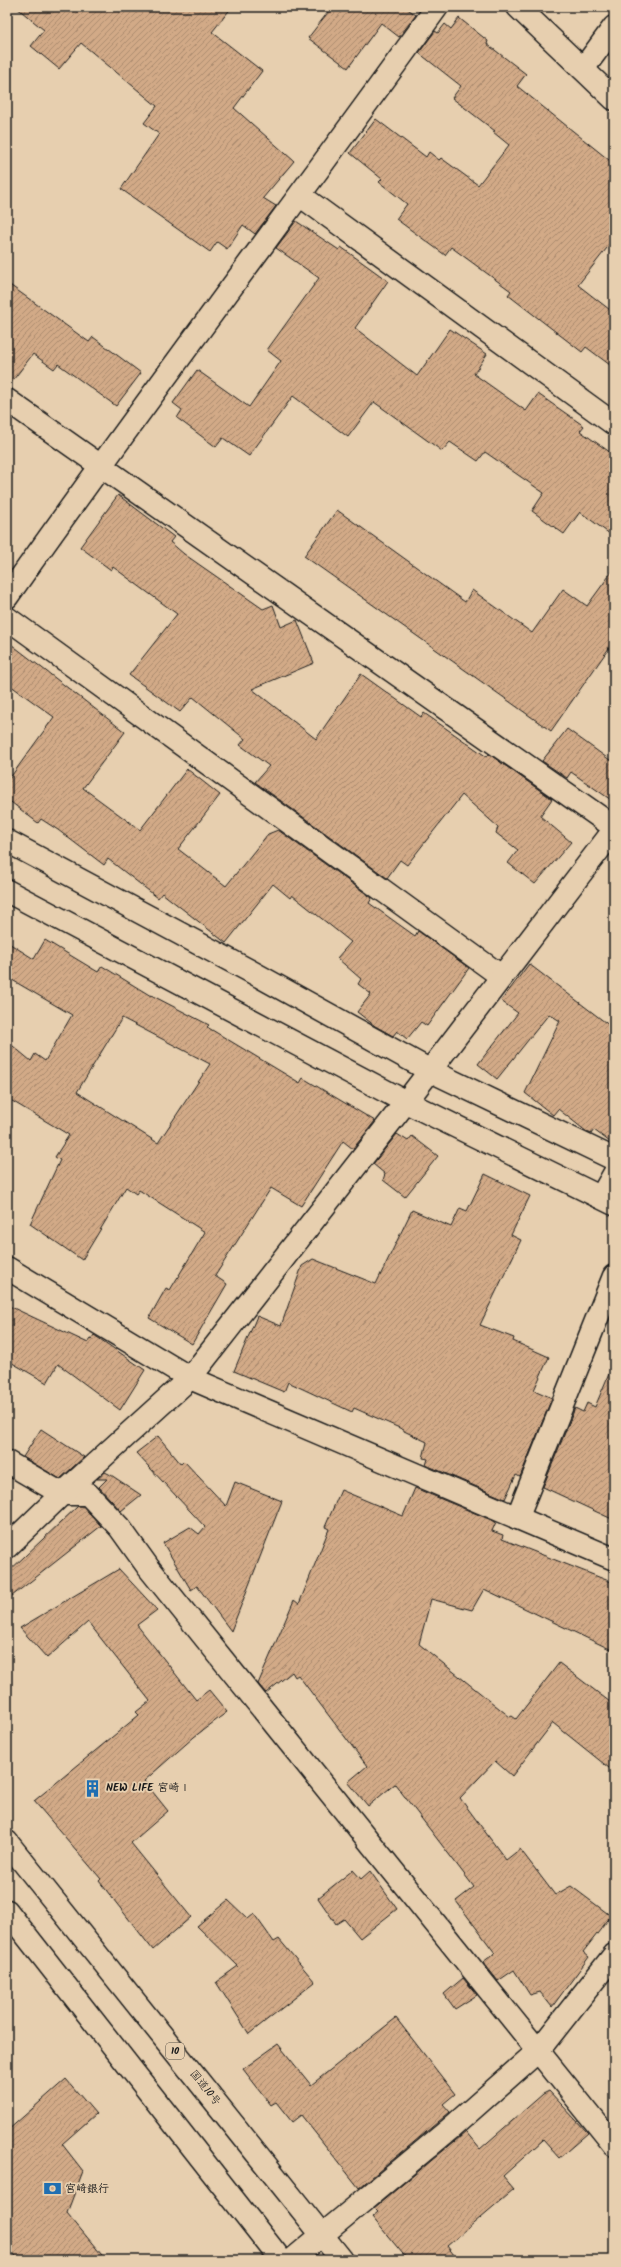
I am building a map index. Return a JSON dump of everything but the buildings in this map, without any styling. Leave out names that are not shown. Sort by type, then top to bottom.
[{"type":"main road","points":[[7,598],[100,464],[301,196],[436,7]]},
{"type":"main road","points":[[518,7],[614,99]]},
{"type":"main road","points":[[583,69],[614,27]]},
{"type":"main road","points":[[301,196],[614,424]]},
{"type":"main road","points":[[7,400],[614,826]]},
{"type":"main road","points":[[7,618],[501,976]]},
{"type":"main road","points":[[7,1547],[62,1494],[190,1378],[406,1102],[614,830]]},
{"type":"main road","points":[[7,841],[250,971],[429,1070],[614,1159]]},
{"type":"main road","points":[[7,891],[406,1102],[605,1200]]},
{"type":"main road","points":[[7,1268],[190,1378],[614,1559]]},
{"type":"main road","points":[[517,1518],[614,1276]]},
{"type":"main road","points":[[7,1462],[62,1494],[88,1494],[120,1528],[153,1573],[614,2145]]},
{"type":"main road","name":"国道10号","points":[[7,1842],[342,2260]]},
{"type":"main road","points":[[7,1911],[281,2260]]},
{"type":"main road","points":[[292,2260],[451,2128],[538,2051],[614,1955]]},
{"type":"lane","points":[[605,1200],[614,1166]]},
{"type":"place","name":"NEW LIFE 宮崎Ⅰ","points":[[93,1788]]},
{"type":"place","name":"宮崎銀行","points":[[52,2189]]}]
